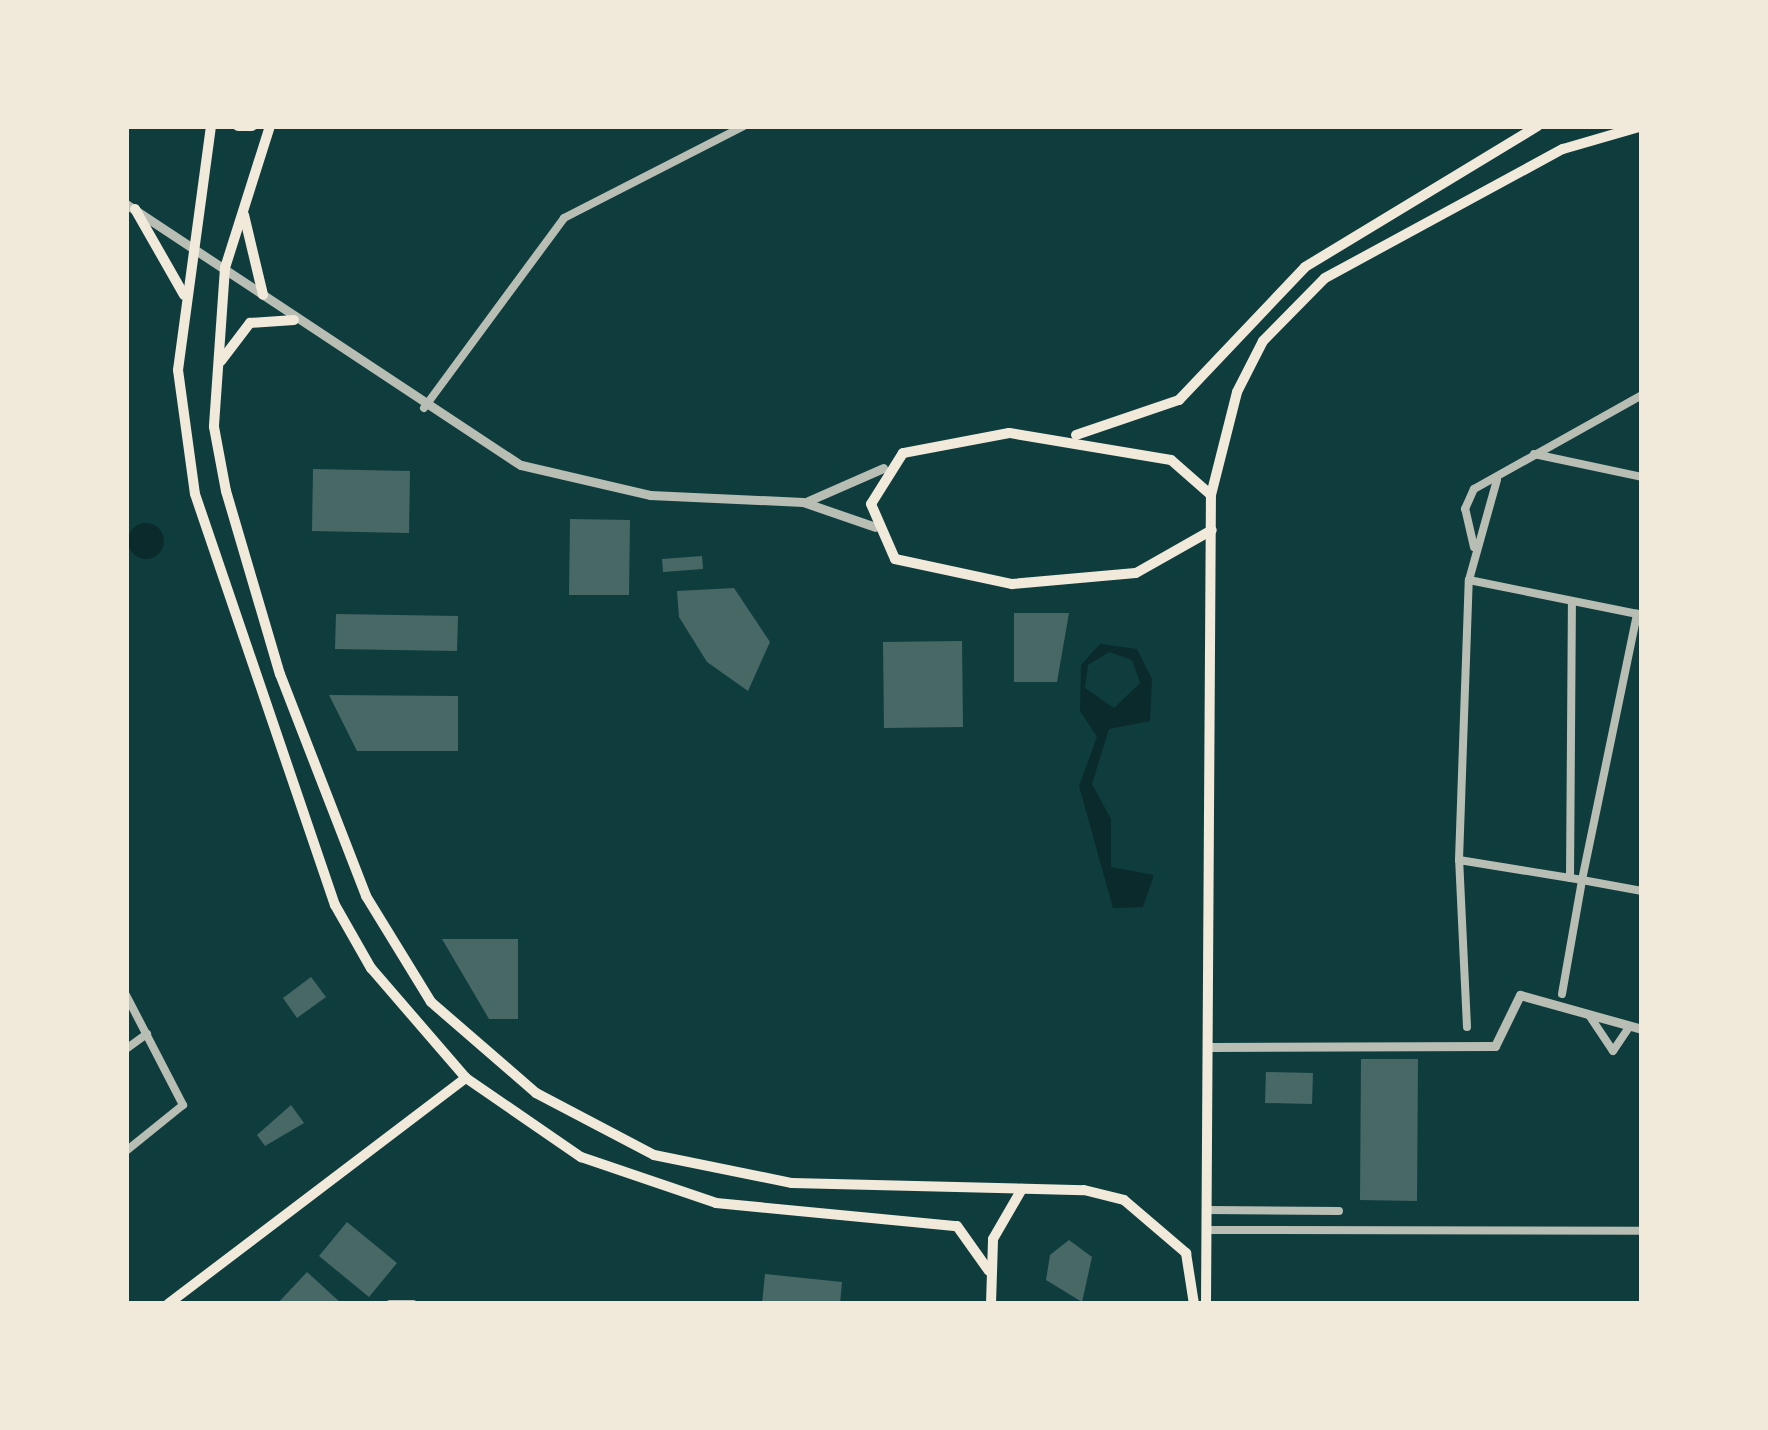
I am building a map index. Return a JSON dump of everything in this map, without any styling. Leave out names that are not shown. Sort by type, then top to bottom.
[{"type":"main road","points":[[211,126],[190,245],[178,370],[210,563],[335,905],[411,1021],[466,1078],[581,1156],[648,1183],[740,1206],[957,1226],[989,1271]]},
{"type":"main road","points":[[238,126],[252,126]]},
{"type":"main road","points":[[270,126],[225,268],[215,375],[226,490],[280,674],[366,896],[431,1002],[536,1093],[654,1156],[792,1184],[1095,1190],[1164,1226],[1194,1274],[1194,1304]]},
{"type":"main road","points":[[1212,530],[1166,564],[1076,583],[910,566],[875,527],[884,468],[934,441],[1072,436],[1179,400],[1305,267],[1538,126]]},
{"type":"main road","points":[[1206,1304],[1211,495],[1246,371],[1308,290],[1563,149],[1642,126]]},
{"type":"main road","points":[[130,206],[184,295]]},
{"type":"main road","points":[[242,206],[262,295]]},
{"type":"main road","points":[[215,375],[230,338],[250,323],[294,320]]},
{"type":"main road","points":[[1072,436],[1184,466],[1211,495]]},
{"type":"main road","points":[[168,1304],[466,1078]]},
{"type":"main road","points":[[991,1304],[989,1271],[1003,1212],[1022,1189]]},
{"type":"street","points":[[424,408],[564,218],[744,126]]},
{"type":"street","points":[[130,206],[424,408],[575,483],[802,502],[875,527]]},
{"type":"street","points":[[1474,548],[1466,502],[1534,454],[1642,395]]},
{"type":"street","points":[[1534,454],[1642,477]]},
{"type":"street","points":[[802,502],[884,468]]},
{"type":"street","points":[[1467,1027],[1459,860],[1469,580],[1474,548],[1497,479]]},
{"type":"street","points":[[1469,580],[1639,615],[1562,994]]},
{"type":"street","points":[[1570,878],[1572,601]]},
{"type":"street","points":[[1459,860],[1642,891]]},
{"type":"street","points":[[1211,1047],[1495,1046],[1520,994],[1636,1028]]},
{"type":"street","points":[[126,995],[183,1105],[126,1151]]},
{"type":"street","points":[[1589,1015],[1612,1051],[1636,1028]]},
{"type":"street","points":[[126,1049],[147,1034]]},
{"type":"street","points":[[1208,1210],[1339,1211]]},
{"type":"street","points":[[1208,1230],[1642,1232]]},
{"type":"street","points":[[390,1304],[400,1299],[413,1304]]},
{"type":"water","points":[[146,523],[159,528],[164,541],[159,554],[146,559],[133,554],[128,541],[133,528]]},
{"type":"water","points":[[1100,644],[1137,649],[1152,679],[1150,721],[1109,729],[1092,784],[1111,819],[1111,867],[1154,875],[1143,907],[1113,908],[1079,786],[1097,737],[1080,711],[1081,665]],"holes":[[[1109,652],[1132,660],[1140,683],[1114,708],[1085,688],[1088,665]]]},
{"type":"building","points":[[313,469],[410,471],[409,533],[312,531]]},
{"type":"building","points":[[570,519],[630,520],[629,595],[569,595]]},
{"type":"building","points":[[702,556],[703,569],[663,572],[662,559]]},
{"type":"building","points":[[734,588],[770,642],[748,691],[707,662],[679,617],[677,591]]},
{"type":"building","points":[[1014,613],[1069,613],[1057,682],[1014,682]]},
{"type":"building","points":[[336,614],[458,616],[457,651],[335,649]]},
{"type":"building","points":[[962,641],[963,727],[884,728],[883,642]]},
{"type":"building","points":[[329,695],[458,696],[458,751],[357,751]]},
{"type":"building","points":[[442,939],[518,939],[518,1019],[489,1019]]},
{"type":"building","points":[[311,977],[326,997],[297,1018],[283,998]]},
{"type":"building","points":[[1361,1059],[1418,1059],[1417,1201],[1360,1200]]},
{"type":"building","points":[[1266,1072],[1313,1073],[1312,1104],[1265,1103]]},
{"type":"building","points":[[291,1105],[304,1123],[265,1146],[257,1135]]},
{"type":"building","points":[[347,1222],[397,1263],[369,1297],[319,1256]]},
{"type":"building","points":[[1069,1240],[1092,1257],[1082,1302],[1046,1280],[1050,1255]]},
{"type":"building","points":[[307,1272],[342,1304],[277,1304]]},
{"type":"building","points":[[765,1274],[842,1282],[840,1304],[762,1304]]}]
